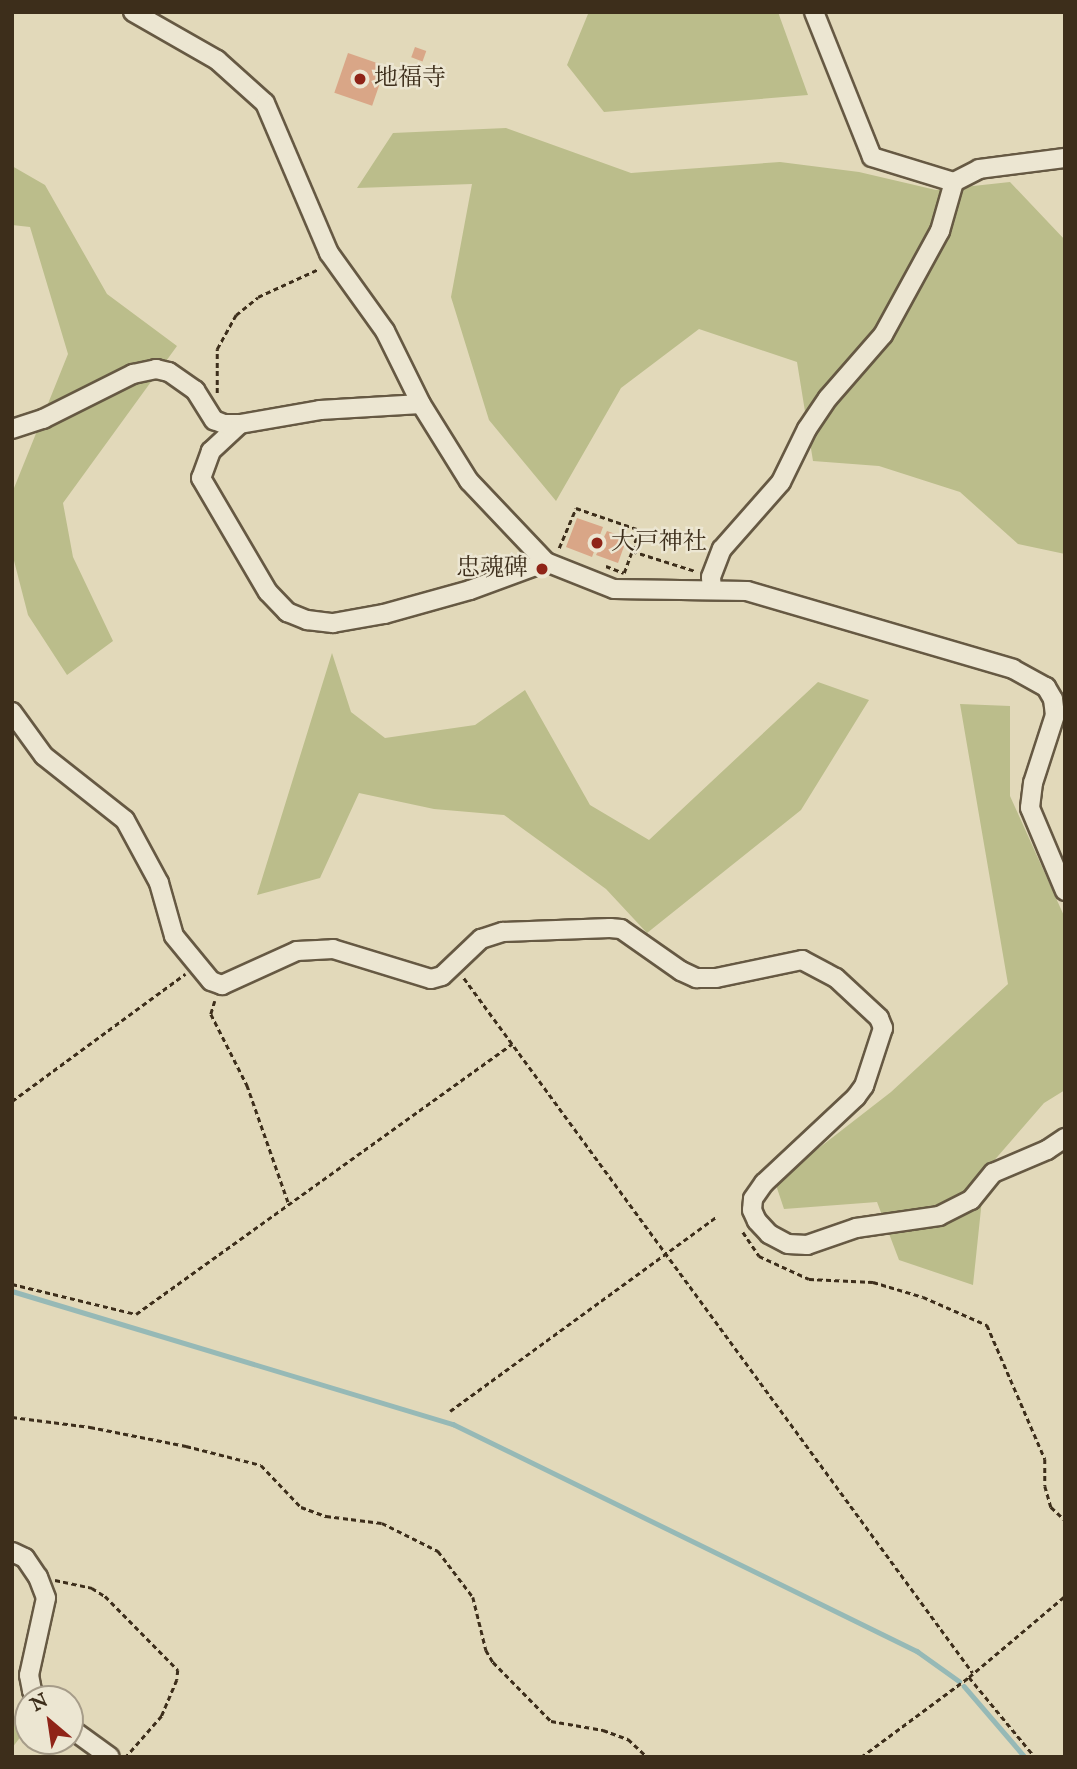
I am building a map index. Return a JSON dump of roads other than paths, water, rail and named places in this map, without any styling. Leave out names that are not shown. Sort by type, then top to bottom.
[{"type":"street","points":[[133,12],[217,60],[265,103],[336,265],[385,331],[421,404],[469,481],[546,562],[614,589],[712,583],[747,591],[1013,668],[1046,687],[1053,699],[1055,715],[1032,783],[1030,808],[1065,891]]},
{"type":"street","points":[[814,12],[872,157],[954,182],[979,169],[1065,158]]},
{"type":"street","points":[[712,583],[722,549],[781,482],[807,429],[828,398],[884,335],[940,231],[954,182]]},
{"type":"street","points":[[12,429],[43,419],[133,373],[156,369],[169,372],[189,385],[214,420],[232,424],[320,410],[421,404]]},
{"type":"street","points":[[232,424],[211,451],[201,478],[268,593],[287,612],[307,620],[333,623],[384,614],[470,590],[546,562]]},
{"type":"street","points":[[12,712],[44,756],[125,820],[159,883],[174,936],[211,981],[222,985],[297,951],[333,949],[431,979],[442,976],[481,939],[503,932],[610,928],[621,929],[681,971],[696,978],[716,978],[802,960],[836,978],[879,1018],[883,1028],[864,1086],[856,1097],[764,1183],[753,1199],[752,1210],[757,1221],[769,1234],[788,1244],[807,1245],[856,1228],[939,1216],[971,1200],[993,1173],[1047,1150],[1065,1138]]},
{"type":"street","points":[[12,1552],[25,1558],[38,1577],[46,1598],[29,1675],[31,1685]]},
{"type":"street","points":[[84,1738],[110,1757]]},
{"type":"waterway","points":[[12,1291],[453,1424],[917,1651],[959,1681]]},
{"type":"waterway","points":[[964,1686],[1025,1757]]},
{"type":"place","name":"地福寺","points":[[360,79]]},
{"type":"place","name":"大戸神社","points":[[597,543]]},
{"type":"place","name":"忠魂碑","points":[[542,569]]}]
